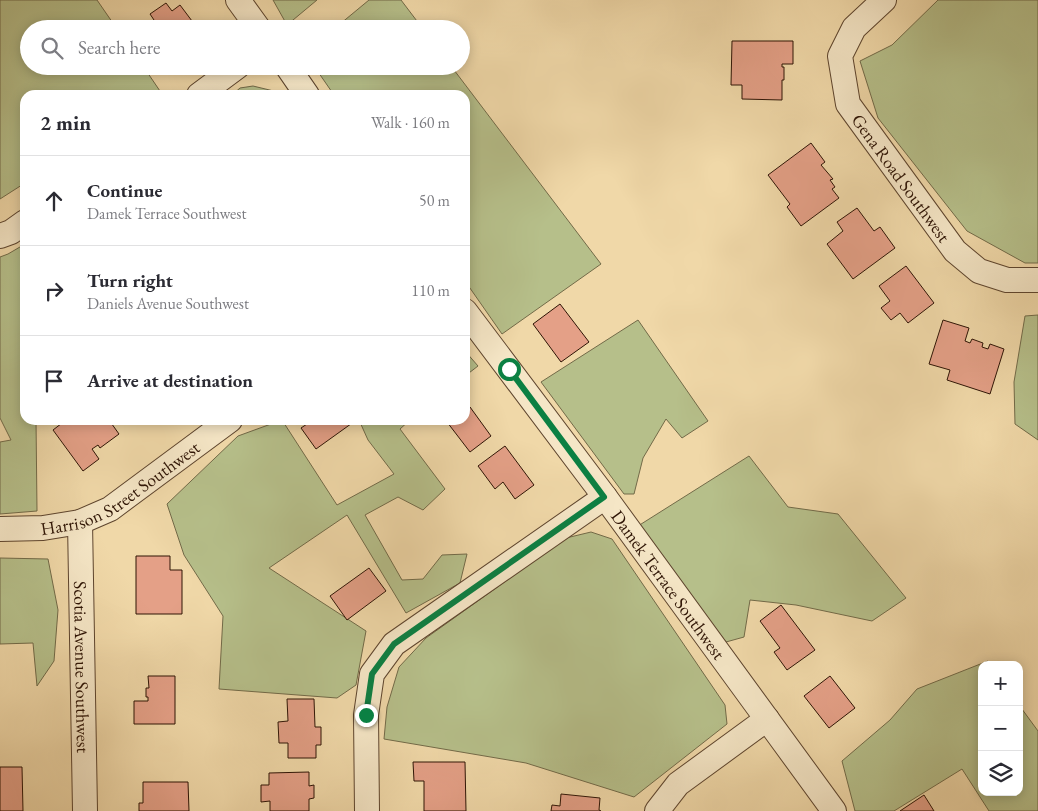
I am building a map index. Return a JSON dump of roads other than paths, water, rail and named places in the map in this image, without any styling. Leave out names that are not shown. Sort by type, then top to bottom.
[{"type":"street","points":[[238,0],[252,20]]},
{"type":"street","name":"Gena Road Southwest","points":[[884,0],[854,28],[840,56],[848,104],[955,251],[979,271],[1007,280],[1038,280]]},
{"type":"street","points":[[205,90],[226,75]]},
{"type":"street","points":[[294,75],[304,90]]},
{"type":"street","points":[[0,236],[11,232],[20,226]]},
{"type":"street","name":"Damek Terrace Southwest","points":[[470,318],[834,811]]},
{"type":"street","name":"Harrison Street Southwest","points":[[0,529],[43,528],[80,522],[110,509],[223,425]]},
{"type":"street","points":[[367,811],[366,715],[372,674],[394,644],[604,497]]},
{"type":"street","name":"Scotia Avenue Southwest","points":[[80,522],[84,811]]},
{"type":"street","points":[[656,811],[678,784],[767,719]]}]
